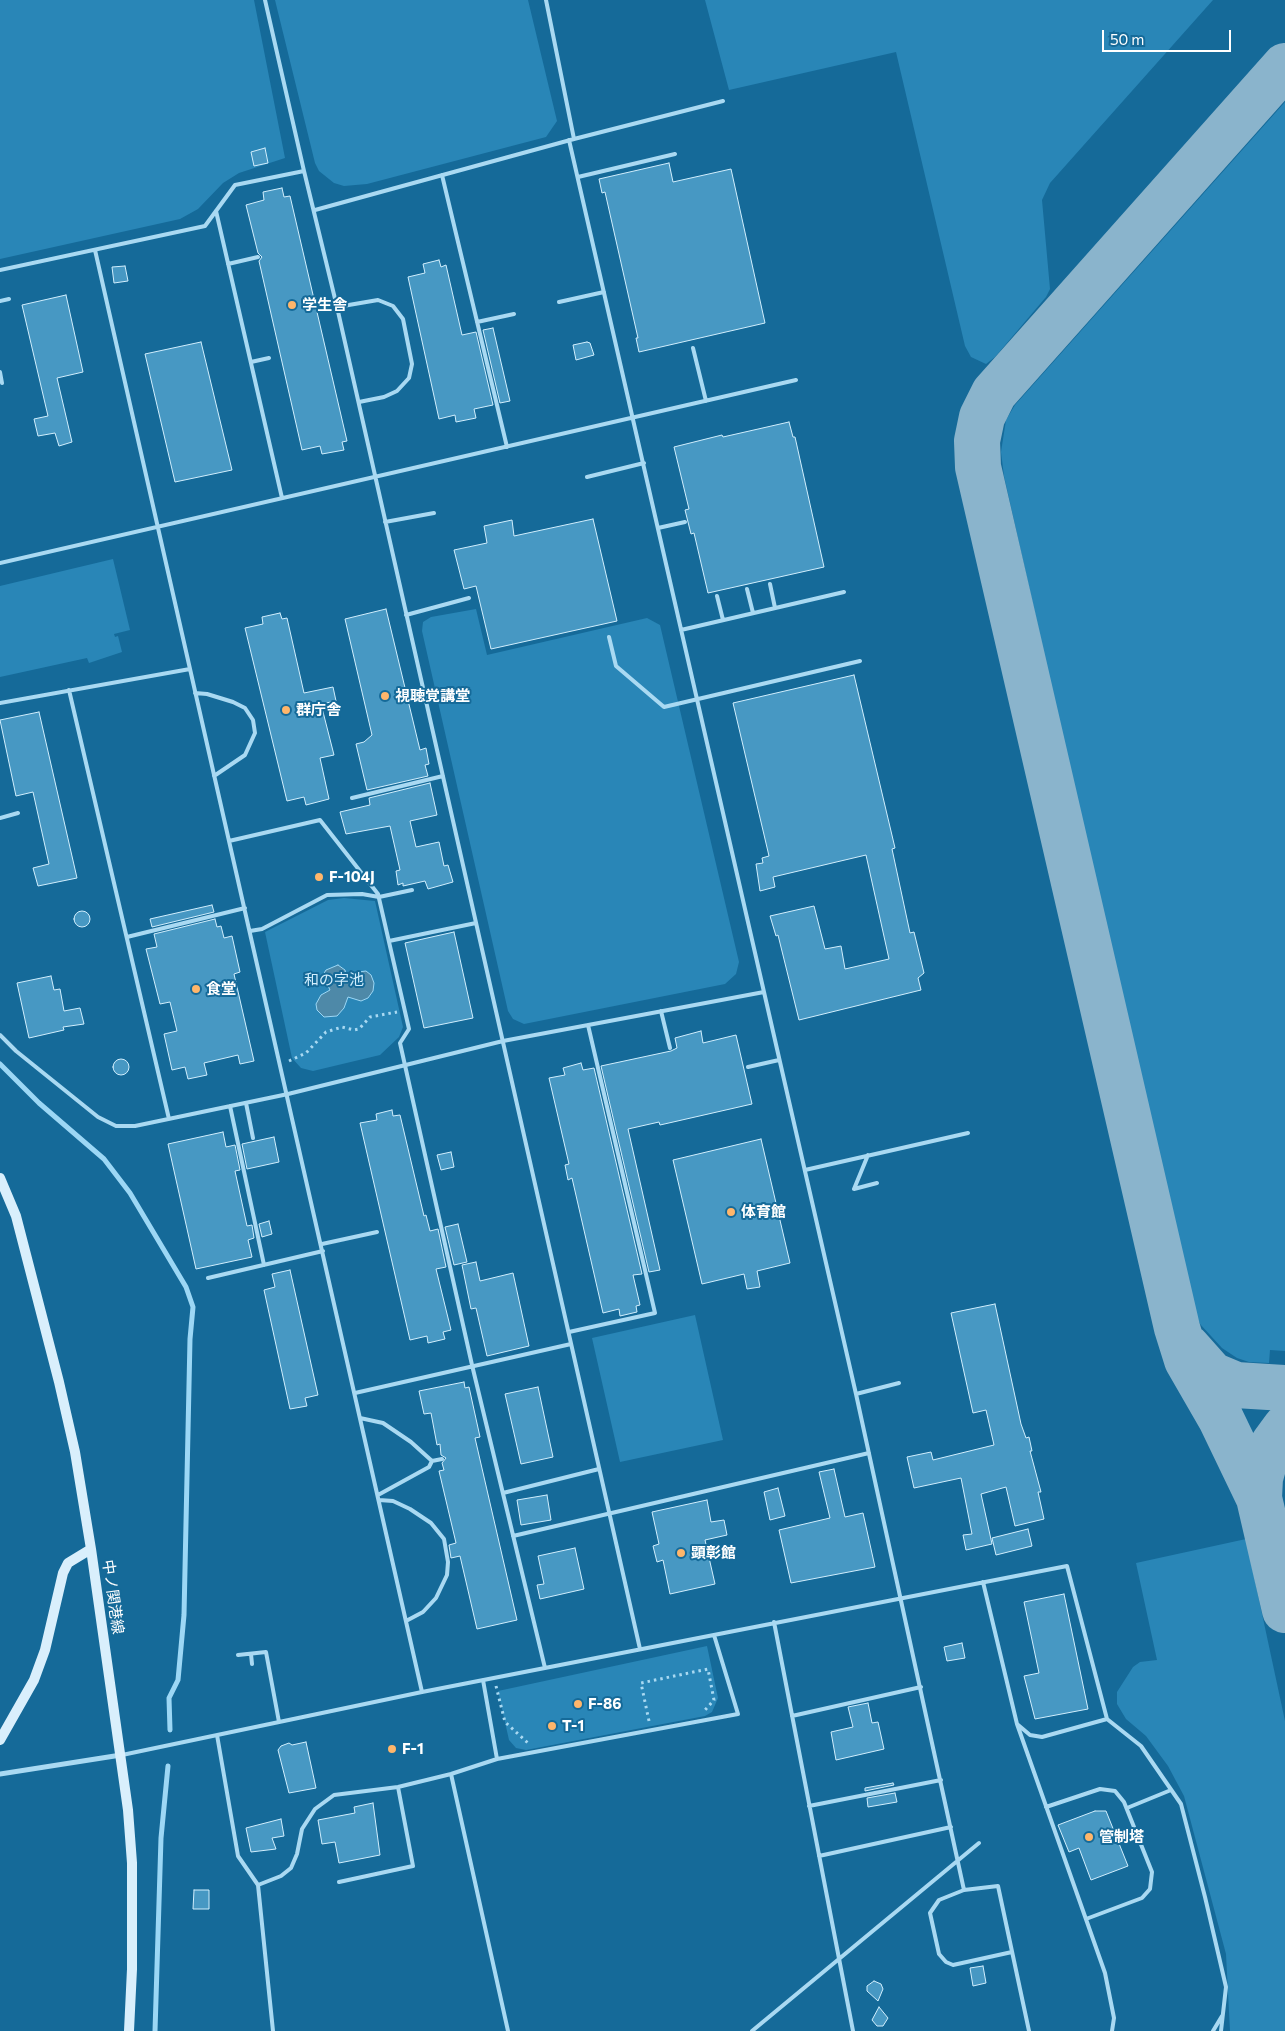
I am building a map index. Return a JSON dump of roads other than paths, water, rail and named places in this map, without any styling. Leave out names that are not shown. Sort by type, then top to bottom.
[{"type":"main road","name":"中ノ関港線","points":[[0,1178],[16,1216],[59,1382],[75,1452],[91,1548],[122,1755],[132,1863],[132,1969],[129,2031]]},
{"type":"main road","points":[[0,1740],[34,1680],[45,1650],[63,1573],[68,1563],[91,1548]]},
{"type":"street","points":[[0,1774],[122,1755]]},
{"type":"lane","points":[[265,0],[359,402],[374,477],[640,1649]]},
{"type":"lane","points":[[546,0],[578,177],[856,1394],[964,1890]]},
{"type":"lane","points":[[315,210],[572,139],[723,101]]},
{"type":"lane","points":[[578,177],[675,154]]},
{"type":"lane","points":[[0,270],[205,226],[235,185],[304,170]]},
{"type":"lane","points":[[442,175],[507,447]]},
{"type":"lane","points":[[216,211],[282,498]]},
{"type":"lane","points":[[95,250],[288,1094],[422,1692]]},
{"type":"lane","points":[[228,264],[258,257]]},
{"type":"lane","points":[[559,302],[604,292]]},
{"type":"lane","points":[[0,301],[9,299]]},
{"type":"lane","points":[[337,307],[378,300],[393,306],[403,320],[412,364],[409,378],[397,391],[384,397],[359,402]]},
{"type":"lane","points":[[478,322],[514,314]]},
{"type":"lane","points":[[693,348],[706,402]]},
{"type":"lane","points":[[251,362],[269,358]]},
{"type":"lane","points":[[0,372],[2,382]]},
{"type":"lane","points":[[0,564],[634,419],[796,380]]},
{"type":"lane","points":[[587,477],[644,463]]},
{"type":"lane","points":[[385,522],[434,513]]},
{"type":"lane","points":[[658,528],[685,522]]},
{"type":"lane","points":[[770,584],[775,608]]},
{"type":"lane","points":[[747,589],[753,613]]},
{"type":"lane","points":[[681,630],[844,592]]},
{"type":"lane","points":[[717,596],[723,620]]},
{"type":"lane","points":[[406,615],[469,598]]},
{"type":"lane","points":[[609,637],[616,666],[664,707],[860,661]]},
{"type":"lane","points":[[0,703],[190,670]]},
{"type":"lane","points":[[69,690],[169,1119]]},
{"type":"lane","points":[[195,693],[207,694],[233,702],[245,708],[253,720],[255,734],[245,756],[214,776]]},
{"type":"lane","points":[[352,798],[443,776]]},
{"type":"lane","points":[[0,818],[18,813]]},
{"type":"lane","points":[[229,840],[320,820],[379,897],[408,1029],[400,1043],[472,1365],[545,1668]]},
{"type":"lane","points":[[250,931],[262,928],[327,895],[362,894],[379,897],[412,890]]},
{"type":"lane","points":[[126,937],[245,908]]},
{"type":"lane","points":[[389,941],[476,923]]},
{"type":"lane","points":[[0,1035],[16,1051],[90,1111],[116,1126],[135,1126],[288,1094],[503,1041],[764,992]]},
{"type":"lane","points":[[661,1011],[670,1048]]},
{"type":"lane","points":[[569,1332],[655,1313],[588,1025]]},
{"type":"lane","points":[[748,1067],[779,1060]]},
{"type":"lane","points":[[246,1103],[253,1138]]},
{"type":"lane","points":[[230,1106],[264,1265]]},
{"type":"lane","points":[[805,1170],[968,1133]]},
{"type":"lane","points":[[868,1155],[854,1189],[877,1184]]},
{"type":"lane","points":[[322,1244],[377,1232]]},
{"type":"lane","points":[[208,1278],[323,1251]]},
{"type":"lane","points":[[355,1393],[571,1344]]},
{"type":"lane","points":[[856,1394],[899,1383]]},
{"type":"lane","points":[[360,1418],[383,1422],[411,1442],[432,1461]]},
{"type":"lane","points":[[513,1536],[610,1515],[869,1453]]},
{"type":"lane","points":[[432,1461],[442,1459]]},
{"type":"lane","points":[[378,1498],[429,1467],[432,1461]]},
{"type":"lane","points":[[503,1493],[600,1469]]},
{"type":"lane","points":[[378,1498],[410,1509],[431,1523],[444,1539],[448,1562],[443,1583],[436,1598],[423,1612],[406,1621]]},
{"type":"lane","points":[[122,1755],[422,1692],[1067,1566],[1107,1719],[1141,1746],[1181,1804],[1226,1987],[1221,2031]]},
{"type":"lane","points":[[983,1582],[1017,1724],[1105,1973],[1114,2018],[1112,2031]]},
{"type":"lane","points":[[774,1622],[853,2031]]},
{"type":"lane","points":[[258,1885],[281,1876],[291,1868],[297,1854],[302,1829],[315,1809],[334,1795],[398,1786],[451,1774],[496,1759],[738,1714],[714,1635]]},
{"type":"lane","points":[[238,1656],[266,1652],[279,1722]]},
{"type":"lane","points":[[252,1654],[252,1664]]},
{"type":"lane","points":[[483,1680],[496,1759]]},
{"type":"lane","points":[[792,1716],[921,1687]]},
{"type":"lane","points":[[1017,1724],[1030,1735],[1042,1737],[1107,1719]]},
{"type":"lane","points":[[217,1735],[238,1856],[258,1885],[273,2031]]},
{"type":"lane","points":[[451,1774],[508,2031]]},
{"type":"lane","points":[[809,1806],[941,1780]]},
{"type":"lane","points":[[339,1882],[413,1866],[398,1786]]},
{"type":"lane","points":[[1046,1807],[1100,1789],[1115,1791],[1127,1808],[1152,1872],[1150,1888],[1142,1898],[1086,1919]]},
{"type":"lane","points":[[1127,1808],[1171,1790]]},
{"type":"lane","points":[[819,1856],[951,1827]]},
{"type":"lane","points":[[752,2031],[979,1843]]},
{"type":"lane","points":[[1012,1952],[954,1965],[946,1962],[939,1954],[930,1913],[939,1900],[964,1890],[998,1886],[1029,2031]]},
{"type":"lane","points":[[1213,2031],[1223,2014]]},
{"type":"waterway","points":[[0,1064],[39,1103],[104,1159],[130,1193],[186,1287],[193,1307],[190,1339],[184,1615],[178,1680],[169,1698],[170,1730]]},
{"type":"waterway","points":[[155,2031],[161,1838],[168,1766]]},
{"type":"place","name":"学生舎","points":[[292,305]]},
{"type":"place","name":"視聴覚講堂","points":[[385,696]]},
{"type":"place","name":"群庁舎","points":[[286,710]]},
{"type":"place","name":"F-104J","points":[[319,877]]},
{"type":"place","name":"食堂","points":[[196,989]]},
{"type":"place","name":"体育館","points":[[731,1212]]},
{"type":"place","name":"顕彰館","points":[[681,1553]]},
{"type":"place","name":"F-86","points":[[578,1704]]},
{"type":"place","name":"T-1","points":[[552,1726]]},
{"type":"place","name":"F-1","points":[[392,1749]]},
{"type":"place","name":"管制塔","points":[[1089,1837]]},
{"type":"park label","name":"和の字池","points":[[334,980]]}]
